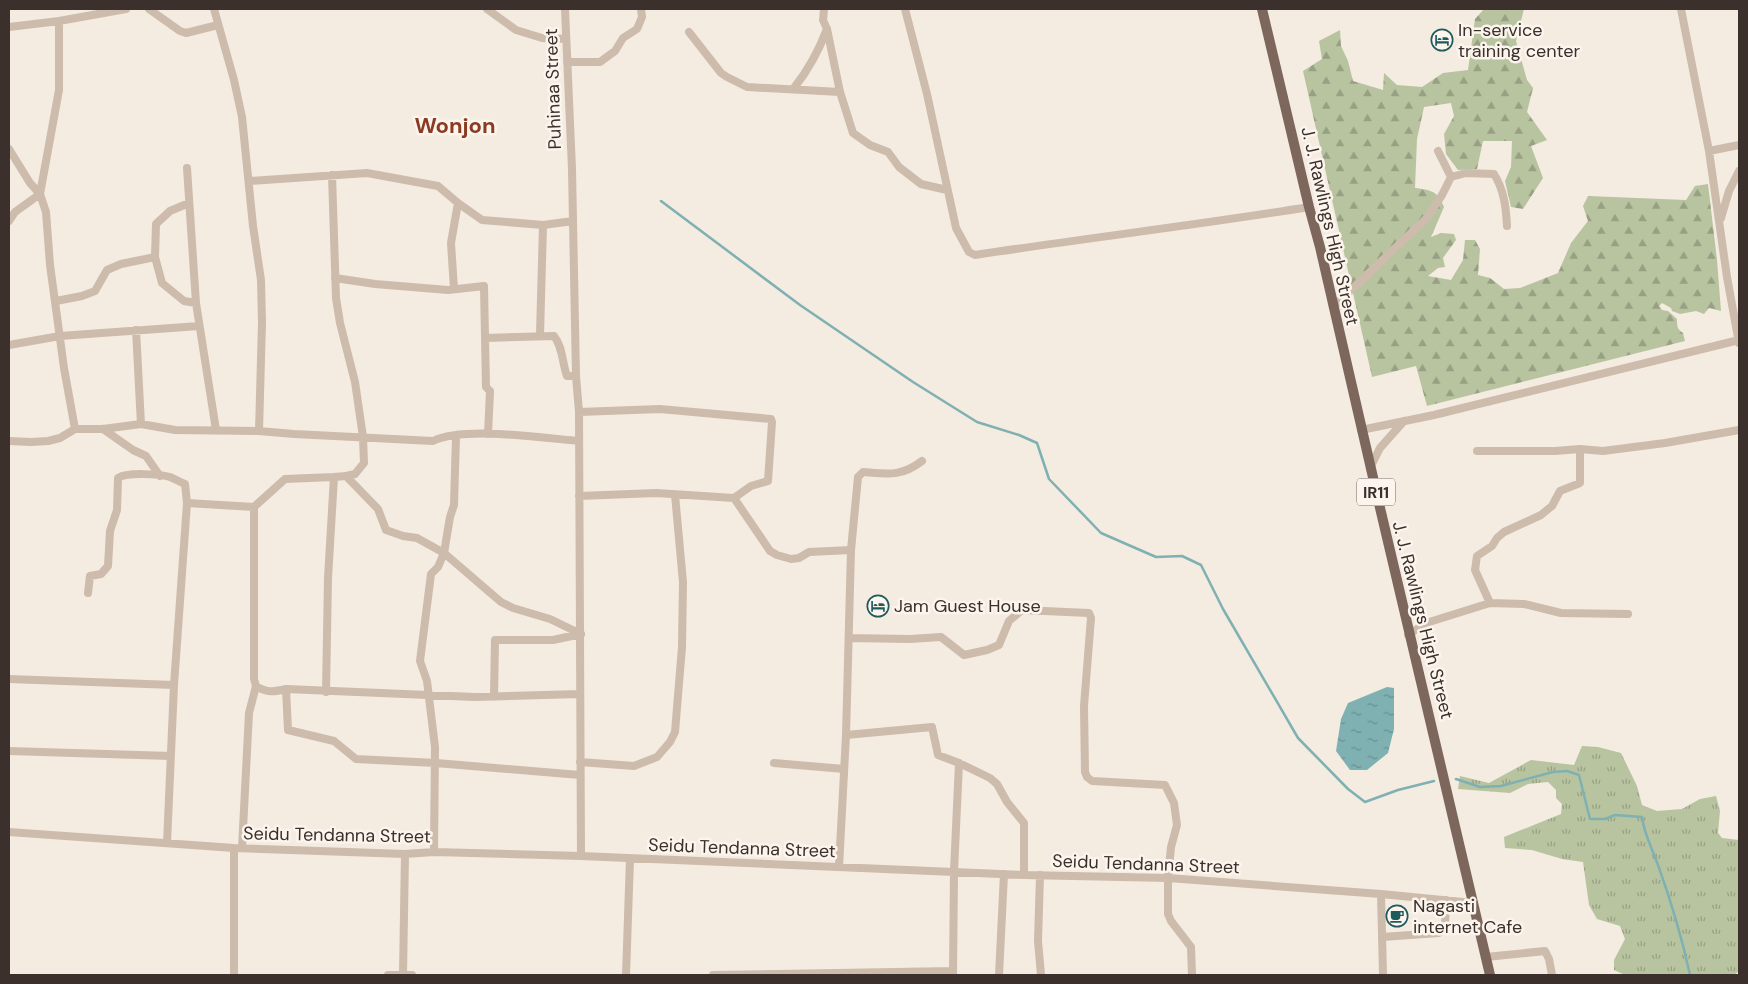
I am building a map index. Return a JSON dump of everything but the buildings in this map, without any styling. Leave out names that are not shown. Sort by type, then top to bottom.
[{"type":"main road","name":"J. J. Rawlings High Street","points":[[1262,9],[1408,635],[1447,786],[1490,975]]},
{"type":"street","points":[[9,27],[59,21],[126,9]]},
{"type":"street","points":[[149,9],[180,31],[186,33],[218,25]]},
{"type":"street","points":[[214,9],[232,72],[242,117],[261,280],[262,322],[259,431]]},
{"type":"street","points":[[487,9],[516,30],[542,38],[566,39]]},
{"type":"street","name":"Puhinaa Street","points":[[565,9],[572,169],[576,376],[579,412],[581,856]]},
{"type":"street","points":[[567,62],[600,62],[615,51],[623,38],[637,29],[642,17],[640,9]]},
{"type":"street","points":[[824,9],[823,20],[827,29],[840,92],[853,133],[870,145],[888,152],[899,167],[921,184],[947,190]]},
{"type":"street","points":[[905,9],[928,94],[956,228],[969,252],[975,255],[1105,235],[1203,224],[1308,207]]},
{"type":"street","points":[[1361,430],[1404,422],[1739,341],[1727,278],[1709,150],[1681,9]]},
{"type":"street","points":[[9,222],[15,212],[40,194],[59,90],[59,21]]},
{"type":"street","points":[[794,88],[818,53],[827,29]]},
{"type":"street","points":[[689,32],[721,73],[747,86],[840,92]]},
{"type":"street","points":[[1709,150],[1739,145]]},
{"type":"street","points":[[9,149],[30,183],[40,194],[46,212],[50,265],[64,368],[75,429]]},
{"type":"street","points":[[1438,151],[1451,177]]},
{"type":"street","points":[[187,168],[196,303],[216,430]]},
{"type":"street","points":[[1720,220],[1729,191],[1739,171]]},
{"type":"street","points":[[250,181],[367,173],[438,186],[482,220],[543,225],[573,221]]},
{"type":"street","points":[[187,503],[254,507],[285,479],[346,476],[355,474],[364,463],[363,437],[355,382],[340,323],[335,278],[332,174]]},
{"type":"street","points":[[1451,177],[1466,174],[1494,174],[1502,190],[1507,226]]},
{"type":"street","points":[[1333,307],[1427,218],[1451,177]]},
{"type":"street","points":[[189,203],[170,211],[156,224],[155,257],[162,283],[184,301],[196,303]]},
{"type":"street","points":[[454,289],[452,243],[458,203]]},
{"type":"street","points":[[540,335],[543,225]]},
{"type":"street","points":[[56,301],[82,296],[95,291],[107,270],[120,264],[155,257]]},
{"type":"street","points":[[335,278],[375,284],[448,290],[484,286],[486,387],[490,392],[488,434]]},
{"type":"street","points":[[9,345],[60,336],[199,326]]},
{"type":"street","points":[[136,330],[141,424]]},
{"type":"street","points":[[485,338],[554,336],[559,342],[567,376],[576,376]]},
{"type":"street","points":[[579,412],[660,409],[771,419],[772,422],[768,481],[751,486],[734,498],[656,494],[579,496]]},
{"type":"street","points":[[1370,469],[1380,448],[1404,422]]},
{"type":"street","points":[[9,440],[48,441],[60,438],[75,429],[103,429],[141,424],[175,430],[259,431],[433,441],[441,437],[488,434],[579,441]]},
{"type":"street","points":[[103,429],[133,450],[146,456],[160,476]]},
{"type":"street","points":[[1477,451],[1555,451],[1580,449],[1603,451],[1739,430]]},
{"type":"street","points":[[434,852],[435,747],[427,681],[420,661],[431,574],[438,567],[444,553],[454,505],[456,436]]},
{"type":"street","points":[[1490,603],[1475,570],[1477,556],[1492,546],[1504,532],[1541,515],[1552,506],[1560,490],[1580,483],[1580,449]]},
{"type":"street","points":[[839,867],[846,735],[851,550],[858,477],[863,472],[895,474],[911,470],[922,461]]},
{"type":"street","points":[[88,593],[90,576],[101,574],[108,566],[110,531],[117,510],[118,478],[123,474],[160,476],[185,484],[187,503],[174,685],[167,843]]},
{"type":"street","points":[[346,476],[378,509],[386,530],[403,536],[417,538],[444,553],[501,602],[513,608],[550,619],[581,634]]},
{"type":"street","points":[[326,692],[328,578],[334,477]]},
{"type":"street","points":[[580,762],[634,766],[657,756],[670,742],[674,732],[682,647],[683,582],[675,495]]},
{"type":"street","points":[[734,498],[770,551],[777,556],[791,559],[798,558],[809,552],[851,550]]},
{"type":"street","points":[[234,975],[238,848],[249,713],[256,686],[254,679],[254,507]]},
{"type":"street","points":[[1408,635],[1426,623],[1490,603],[1524,604],[1561,612],[1628,614]]},
{"type":"street","points":[[849,638],[941,638],[964,655],[987,650],[998,645],[1009,621],[1022,610],[1088,613],[1091,618],[1084,706],[1085,772],[1092,781],[1165,785],[1168,788],[1174,803],[1177,825],[1171,847],[1168,878],[1168,914],[1170,921],[1191,947],[1192,975]]},
{"type":"street","points":[[494,697],[495,640],[553,640],[581,634]]},
{"type":"street","points":[[9,679],[174,685]]},
{"type":"street","points":[[256,686],[271,693],[286,689],[494,697],[580,694]]},
{"type":"street","points":[[286,689],[288,730],[334,741],[356,759],[436,763],[580,775]]},
{"type":"street","points":[[846,735],[932,727],[938,755],[959,762],[990,778],[997,784],[1007,802],[1024,822],[1024,874]]},
{"type":"street","points":[[9,752],[171,756]]},
{"type":"street","points":[[713,975],[953,973],[954,871],[959,762]]},
{"type":"street","points":[[774,764],[844,769]]},
{"type":"street","name":"Seidu Tendanna Street","points":[[9,832],[238,848],[405,854],[434,852],[581,856],[1004,874],[1168,878],[1473,903]]},
{"type":"street","points":[[388,975],[408,975],[405,854]]},
{"type":"street","points":[[626,975],[630,859]]},
{"type":"street","points":[[999,975],[1004,874]]},
{"type":"street","points":[[1040,875],[1038,941],[1041,975]]},
{"type":"street","points":[[1381,894],[1383,975]]},
{"type":"street","points":[[1382,937],[1439,933],[1445,926],[1446,900]]},
{"type":"street","points":[[1486,957],[1545,952],[1549,959],[1552,975]]},
{"type":"green space","points":[[1484,9],[1524,9],[1516,41],[1527,80],[1533,88],[1527,112],[1547,140],[1531,146],[1543,178],[1523,209],[1511,207],[1505,181],[1511,167],[1512,141],[1483,141],[1477,169],[1458,170],[1446,154],[1444,134],[1454,116],[1451,103],[1424,107],[1417,139],[1415,188],[1433,192],[1444,207],[1431,237],[1441,233],[1454,234],[1456,240],[1443,258],[1445,267],[1438,268],[1428,276],[1451,280],[1463,260],[1465,240],[1475,240],[1480,249],[1478,275],[1490,278],[1504,289],[1520,288],[1558,273],[1571,243],[1588,221],[1583,206],[1588,196],[1686,200],[1695,186],[1708,184],[1721,311],[1709,308],[1704,314],[1696,311],[1680,314],[1672,311],[1671,308],[1662,303],[1659,306],[1662,310],[1668,311],[1677,319],[1678,327],[1683,333],[1685,341],[1427,406],[1416,366],[1372,377],[1303,71],[1322,59],[1319,41],[1340,30],[1341,46],[1348,61],[1353,81],[1383,90],[1384,73],[1397,85],[1422,87],[1443,73],[1468,70],[1475,19]]},
{"type":"green space","points":[[1582,746],[1598,747],[1621,753],[1637,786],[1642,805],[1657,811],[1682,809],[1700,799],[1716,796],[1720,811],[1718,833],[1722,838],[1739,840],[1739,971],[1734,975],[1625,975],[1614,970],[1614,960],[1625,939],[1620,926],[1597,919],[1589,905],[1583,862],[1562,859],[1532,850],[1505,848],[1504,837],[1561,814],[1562,804],[1556,798],[1556,790],[1548,782],[1528,784],[1510,793],[1458,789],[1460,776],[1489,783],[1531,760],[1574,765]]},
{"type":"water","points":[[1387,687],[1394,688],[1394,729],[1388,753],[1367,770],[1350,770],[1336,751],[1341,719],[1348,703]]},
{"type":"waterway","points":[[661,201],[800,305],[913,382],[977,422],[1019,435],[1037,443],[1049,479],[1101,533],[1156,557],[1182,556],[1201,565],[1223,609],[1298,738],[1348,789],[1365,802],[1398,790],[1434,781]]},
{"type":"waterway","points":[[1456,779],[1480,787],[1501,786],[1553,772],[1567,771],[1579,775],[1590,819],[1605,819],[1615,815],[1642,817],[1646,835],[1672,906],[1690,975]]},
{"type":"place","name":"In-service training center","points":[[1442,40]]},
{"type":"place","name":"Jam Guest House","points":[[878,606]]},
{"type":"place","name":"Nagasti internet Cafe","points":[[1397,916]]},
{"type":"district","name":"Wonjon","points":[[455,125]]}]
